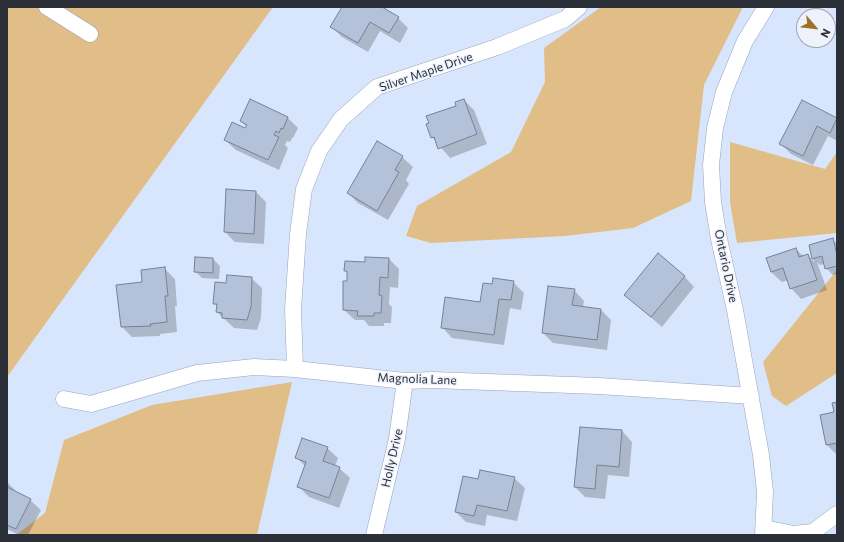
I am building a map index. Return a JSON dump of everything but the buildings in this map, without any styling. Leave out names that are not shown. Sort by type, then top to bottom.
[{"type":"street","points":[[47,7],[90,34]]},
{"type":"street","name":"Silver Maple Drive","points":[[295,369],[293,309],[298,234],[304,189],[319,151],[341,119],[377,87],[497,47],[565,19],[579,7]]},
{"type":"street","name":"Ontario Drive","points":[[764,531],[765,492],[762,462],[751,396],[719,238],[713,202],[712,164],[715,128],[724,92],[745,41],[766,7]]},
{"type":"street","name":"Magnolia Lane","points":[[64,399],[91,404],[197,373],[254,367],[295,369],[405,381],[433,380],[599,386],[751,396]]},
{"type":"street","name":"Holly Drive","points":[[374,535],[398,439],[405,381]]},
{"type":"street","points":[[764,531],[794,534],[813,532],[837,514]]},
{"type":"shaded area","points":[[7,7],[273,7],[7,377]]},
{"type":"shaded area","points":[[601,7],[743,7],[704,85],[691,201],[633,228],[565,236],[431,243],[406,236],[417,206],[511,152],[545,82],[544,48]]},
{"type":"shaded area","points":[[730,142],[825,169],[837,152],[837,233],[737,243],[730,202]]},
{"type":"shaded area","points":[[837,270],[837,373],[786,406],[772,396],[763,362]]},
{"type":"shaded area","points":[[292,382],[257,535],[16,535],[45,513],[64,440],[152,405]]}]
